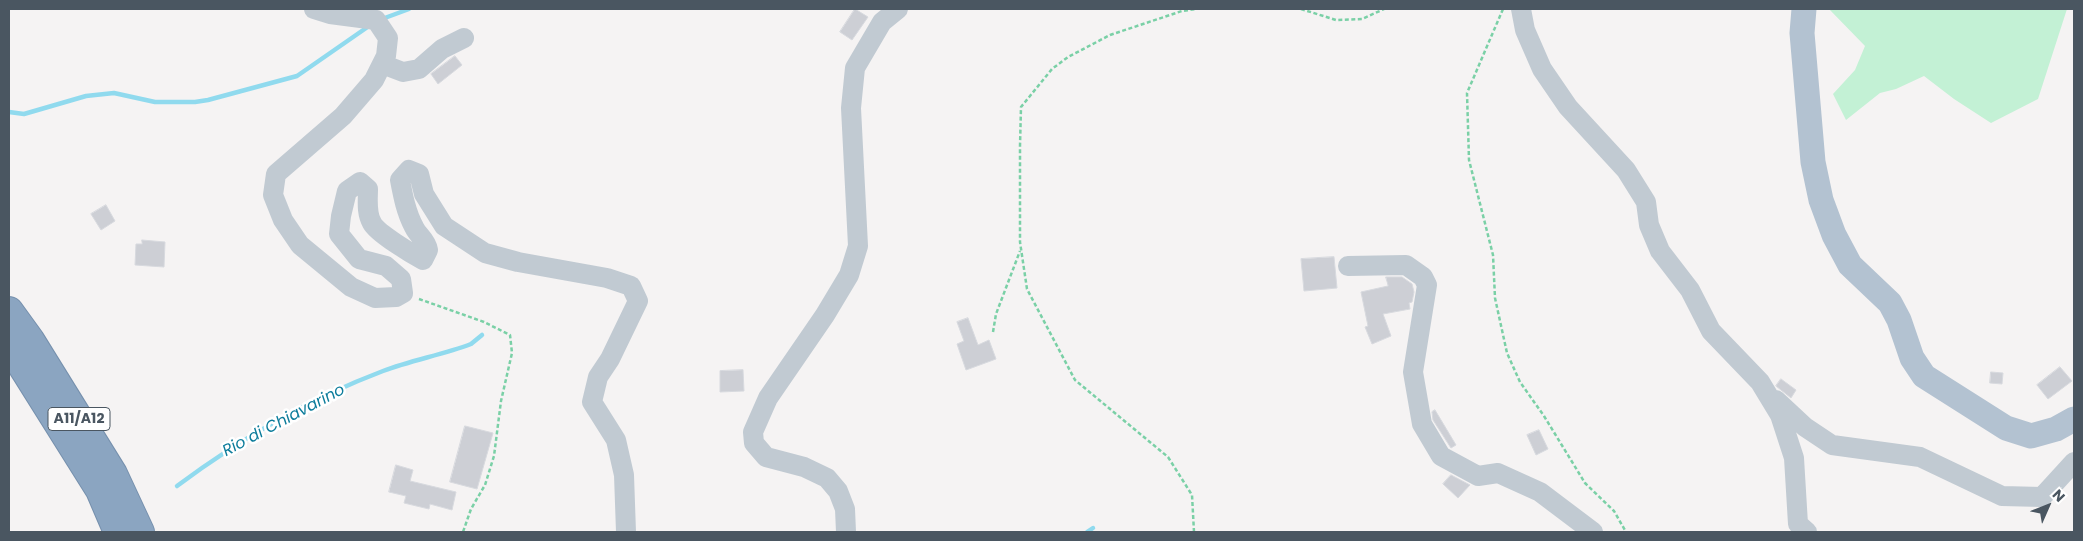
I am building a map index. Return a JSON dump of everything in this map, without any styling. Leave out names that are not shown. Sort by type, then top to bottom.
[{"type":"highway","name":"A11/A12","points":[[9,311],[30,340],[113,474],[140,532]]},
{"type":"highway","name":"A11/A12","points":[[9,345],[100,490],[118,532]]},
{"type":"main road","points":[[1804,9],[1802,33],[1813,162],[1821,200],[1834,235],[1850,265],[1890,303],[1899,320],[1912,358],[1924,376],[2006,428],[2031,436],[2056,429],[2074,419]]},
{"type":"street","points":[[314,9],[378,24],[388,38],[386,56],[374,80],[343,116],[276,174],[273,195],[283,220],[300,245],[351,287],[375,298],[396,297],[403,293],[401,279],[386,266],[359,259],[339,234],[341,216],[348,191],[360,182],[368,189],[367,210],[372,224],[410,253],[423,260],[428,250],[426,241],[414,229],[404,205],[400,180],[409,170],[419,174],[424,194],[444,226],[485,253],[518,262],[607,278],[631,286],[638,301],[610,359],[598,377],[592,402],[616,440],[624,475],[626,532]]},
{"type":"street","points":[[846,532],[845,508],[838,491],[827,478],[804,467],[766,458],[754,443],[753,432],[768,398],[825,315],[849,275],[858,246],[851,108],[855,68],[882,22],[898,9]]},
{"type":"street","points":[[1521,9],[1525,30],[1542,69],[1568,107],[1626,170],[1646,202],[1649,225],[1660,251],[1690,290],[1711,331],[1787,412],[1832,445],[1920,457],[2002,496],[2042,497],[2074,462]]},
{"type":"street","points":[[382,64],[403,72],[419,70],[442,49],[464,38]]},
{"type":"street","points":[[1348,266],[1406,265],[1422,277],[1427,285],[1414,372],[1422,424],[1441,456],[1478,476],[1498,473],[1540,492],[1593,532]]},
{"type":"street","points":[[1760,382],[1780,415],[1794,458],[1798,524],[1807,532]]},
{"type":"path","points":[[1194,532],[1192,494],[1168,457],[1075,380],[1027,289],[1021,249],[1021,106],[1052,69],[1068,57],[1110,35],[1182,11],[1196,9]]},
{"type":"path","points":[[1301,9],[1336,20],[1362,19],[1384,9]]},
{"type":"path","points":[[1502,9],[1467,93],[1469,160],[1493,255],[1495,298],[1507,353],[1520,382],[1586,483],[1614,511],[1626,532]]},
{"type":"path","points":[[993,332],[996,314],[1021,249]]},
{"type":"path","points":[[403,293],[484,322],[510,335],[512,353],[500,401],[494,456],[485,486],[471,509],[463,532]]},
{"type":"green space","points":[[1829,9],[2067,9],[2038,99],[1991,123],[1954,99],[1924,76],[1896,89],[1880,93],[1846,120],[1833,94],[1855,70],[1865,46]]},
{"type":"building","points":[[855,9],[868,17],[852,40],[840,32]]},
{"type":"building","points":[[455,56],[462,65],[438,84],[431,74]]},
{"type":"building","points":[[106,205],[115,221],[101,230],[91,214]]},
{"type":"building","points":[[142,240],[165,242],[164,267],[135,265],[136,244],[142,244]]},
{"type":"building","points":[[1334,257],[1337,288],[1304,291],[1301,259]]},
{"type":"building","points":[[1386,277],[1402,277],[1412,284],[1414,292],[1412,302],[1409,303],[1410,309],[1383,314],[1391,336],[1372,344],[1365,327],[1368,326],[1361,292],[1388,286]]},
{"type":"building","points":[[968,318],[978,345],[989,340],[996,359],[966,370],[957,344],[964,341],[957,322]]},
{"type":"building","points":[[2060,367],[2072,381],[2048,399],[2037,385]]},
{"type":"building","points":[[743,370],[744,391],[720,392],[720,371]]},
{"type":"building","points":[[1991,372],[2003,373],[2002,384],[1990,383]]},
{"type":"building","points":[[1781,379],[1796,390],[1791,398],[1776,386]]},
{"type":"building","points":[[1435,410],[1456,445],[1451,448],[1433,420],[1432,412]]},
{"type":"building","points":[[465,426],[493,433],[477,489],[450,482]]},
{"type":"building","points":[[1539,430],[1548,449],[1536,455],[1527,435]]},
{"type":"building","points":[[396,465],[413,470],[410,481],[456,492],[452,510],[430,504],[429,509],[404,503],[406,496],[389,492]]},
{"type":"building","points":[[1451,475],[1470,485],[1458,498],[1443,484]]},
{"type":"waterway","points":[[382,19],[409,9]]},
{"type":"waterway","points":[[9,112],[24,114],[86,96],[114,93],[155,102],[195,102],[208,100],[297,76],[369,26]]},
{"type":"waterway","name":"Rio di Chiavarino","points":[[177,486],[250,436],[328,394],[383,371],[471,344],[482,335]]},
{"type":"waterway","points":[[1087,532],[1093,528]]}]
